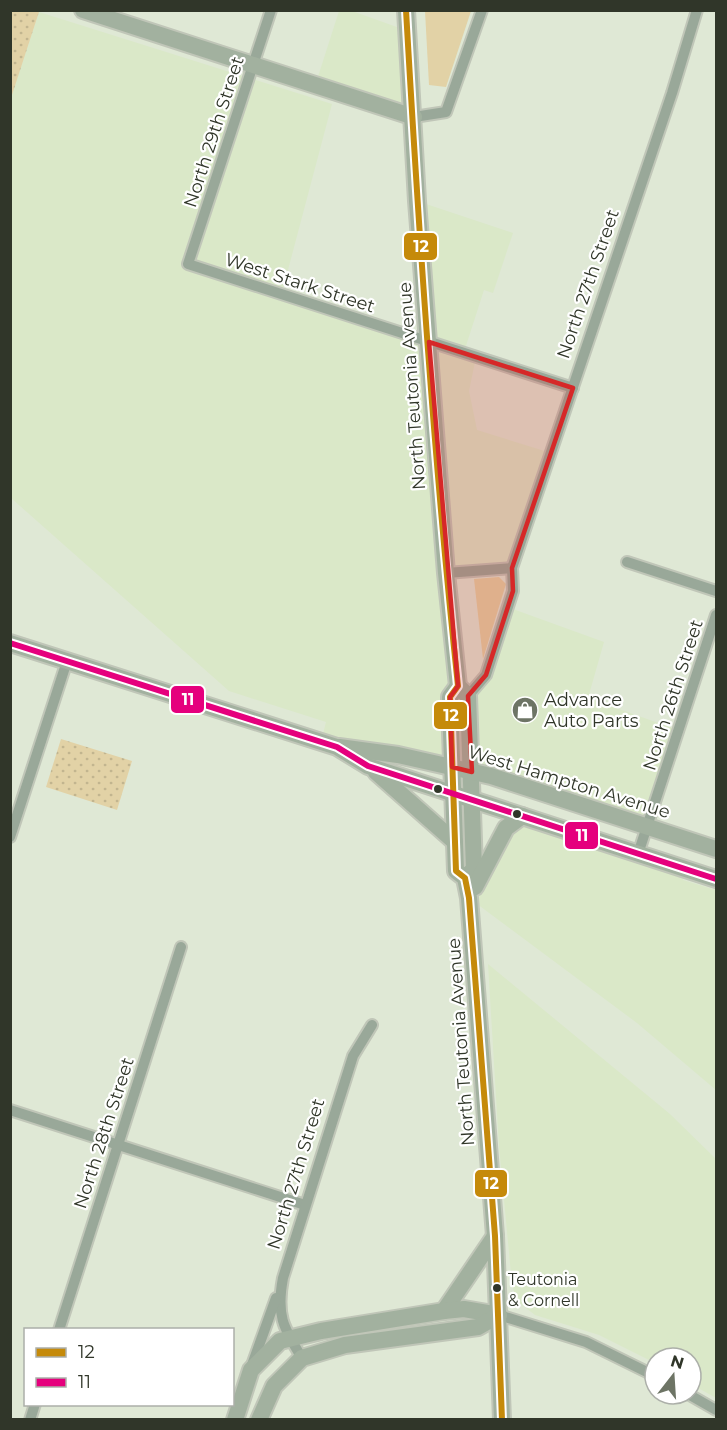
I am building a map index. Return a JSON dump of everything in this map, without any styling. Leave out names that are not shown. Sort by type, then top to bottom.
[{"type":"main road","points":[[83,10],[414,117]]},
{"type":"main road","name":"North Teutonia Avenue","points":[[406,10],[414,117],[417,201],[446,573],[472,772],[474,869],[465,878]]},
{"type":"main road","name":"West Hampton Avenue","points":[[10,643],[337,747],[368,766],[717,879]]},
{"type":"main road","name":"North Teutonia Avenue","points":[[463,691],[450,697],[456,871],[465,878],[469,898],[495,1236],[502,1419]]},
{"type":"main road","name":"West Hampton Avenue","points":[[337,747],[368,749],[472,772],[717,849]]},
{"type":"main road","points":[[368,766],[455,842]]},
{"type":"main road","points":[[469,898],[506,828],[522,816]]},
{"type":"main road","points":[[444,1311],[495,1236]]},
{"type":"main road","points":[[236,1419],[251,1370],[274,1346],[289,1338],[444,1311],[483,1310],[499,1315]]},
{"type":"main road","points":[[259,1419],[274,1386],[302,1358],[345,1345],[478,1327],[499,1315]]},
{"type":"street","name":"North 29th Street","points":[[188,264],[271,10]]},
{"type":"street","points":[[414,117],[446,112],[482,10]]},
{"type":"street","name":"North 27th Street","points":[[463,691],[486,675],[513,591],[512,568],[672,93],[697,10]]},
{"type":"street","name":"West Stark Street","points":[[188,264],[573,388]]},
{"type":"street","points":[[627,562],[717,591]]},
{"type":"street","points":[[446,573],[512,568]]},
{"type":"street","name":"North 26th Street","points":[[638,854],[717,615]]},
{"type":"street","points":[[10,837],[67,661]]},
{"type":"street","name":"North 28th Street","points":[[59,1328],[181,947]]},
{"type":"street","name":"North 27th Street","points":[[302,1358],[289,1338],[279,1313],[284,1278],[353,1056],[372,1025]]},
{"type":"street","points":[[10,1110],[305,1205]]},
{"type":"street","points":[[251,1370],[284,1278]]},
{"type":"street","points":[[499,1315],[586,1342],[643,1370]]},
{"type":"street","points":[[703,1402],[717,1410]]},
{"type":"highlighted area","points":[[429,342],[573,388],[512,568],[513,591],[486,675],[468,696],[472,772],[452,767],[450,697],[458,686]]},
{"type":"shaded area","points":[[10,11],[39,12],[11,98]]},
{"type":"shaded area","points":[[339,11],[352,11],[408,31],[414,117],[315,86]]},
{"type":"shaded area","points":[[425,11],[471,11],[446,87],[429,85]]},
{"type":"shaded area","points":[[39,12],[332,104],[280,300],[365,328],[366,321],[428,341],[417,201],[513,233],[493,293],[484,290],[464,352],[476,357],[469,391],[477,430],[551,453],[512,568],[446,574],[460,692],[482,681],[507,607],[604,642],[588,698],[678,730],[647,827],[491,776],[321,742],[326,722],[229,691],[11,498],[11,97]]},
{"type":"shaded area","points":[[499,577],[506,584],[483,659],[474,579]]},
{"type":"shaded area","points":[[61,739],[132,761],[117,810],[46,787]]},
{"type":"shaded area","points":[[522,816],[686,869],[683,880],[716,890],[716,1090],[637,1023],[469,898]]},
{"type":"shaded area","points":[[488,964],[670,1114],[716,1159],[716,1398],[703,1391],[703,1346],[643,1346],[643,1357],[599,1335],[535,1315],[517,1301],[512,1285],[499,1146]]},
{"type":"transit line","name":"12","points":[[406,10],[428,348],[458,686],[450,697],[456,871],[465,878],[469,898],[495,1236],[502,1420]]},
{"type":"transit line","name":"11","points":[[10,643],[337,747],[368,766],[716,879]]},
{"type":"place","name":"Advance Auto Parts","points":[[525,710]]},
{"type":"place","name":"Teutonia & Cornell","points":[[497,1288]]}]
